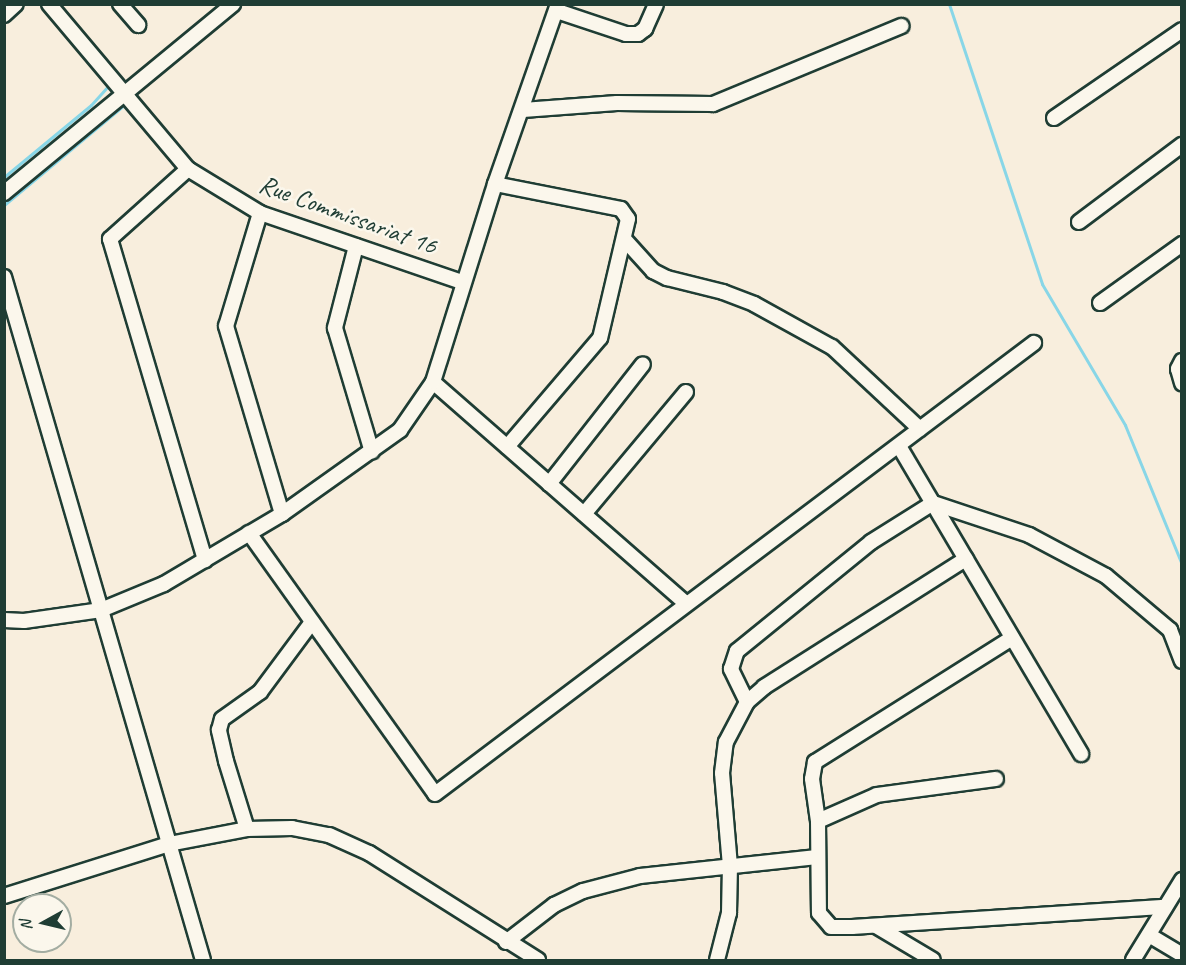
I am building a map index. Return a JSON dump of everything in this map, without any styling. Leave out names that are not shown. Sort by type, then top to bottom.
[{"type":"street","points":[[4,15],[16,4]]},
{"type":"street","name":"Rue Commissariat 16","points":[[49,4],[123,95],[188,169],[260,213],[462,282]]},
{"type":"street","points":[[120,4],[138,26]]},
{"type":"street","points":[[4,193],[233,4]]},
{"type":"street","points":[[4,620],[101,610],[164,584],[282,514],[400,430],[433,382],[462,282],[558,8],[626,34],[638,34],[645,29],[656,4]]},
{"type":"street","points":[[523,110],[626,103],[713,104],[902,26]]},
{"type":"street","points":[[1054,118],[1182,30]]},
{"type":"street","points":[[1079,222],[1181,148]]},
{"type":"street","points":[[188,169],[110,239],[205,560]]},
{"type":"street","points":[[495,184],[621,209],[628,219],[625,240],[600,338],[507,447]]},
{"type":"street","points":[[260,213],[226,326],[282,514]]},
{"type":"street","points":[[625,240],[653,271],[667,278],[723,292],[754,304],[832,347],[920,429]]},
{"type":"street","points":[[1100,303],[1182,244]]},
{"type":"street","points":[[356,246],[335,328],[372,452]]},
{"type":"street","points":[[4,277],[203,960]]},
{"type":"street","points":[[249,533],[435,794],[1034,343]]},
{"type":"street","points":[[1182,360],[1178,369],[1182,383]]},
{"type":"street","points":[[549,484],[643,364]]},
{"type":"street","points":[[433,382],[687,604]]},
{"type":"street","points":[[584,514],[686,392]]},
{"type":"street","points":[[898,446],[1081,754]]},
{"type":"street","points":[[933,503],[1029,535],[1106,576],[1170,630],[1182,661]]},
{"type":"street","points":[[747,702],[730,669],[737,651],[871,542],[933,503]]},
{"type":"street","points":[[717,960],[729,913],[730,866],[722,773],[726,741],[747,702],[764,687],[966,559]]},
{"type":"street","points":[[247,829],[226,761],[219,730],[222,719],[260,692],[312,622]]},
{"type":"street","points":[[1012,638],[815,762],[812,778],[818,821],[819,913],[831,927],[1165,907]]},
{"type":"street","points":[[818,821],[877,795],[996,779]]},
{"type":"street","points":[[4,896],[169,844],[247,829],[292,828],[329,835],[369,853],[506,942],[538,960]]},
{"type":"street","points":[[506,942],[554,905],[583,891],[640,876],[817,857]]},
{"type":"street","points":[[1133,960],[1182,880]]},
{"type":"street","points":[[876,926],[933,960]]},
{"type":"street","points":[[1149,934],[1182,955]]},
{"type":"waterway","points":[[949,4],[1042,284],[1125,425],[1182,565]]},
{"type":"waterway","points":[[4,177],[91,105],[111,83]]},
{"type":"waterway","points":[[4,205],[123,106]]}]
